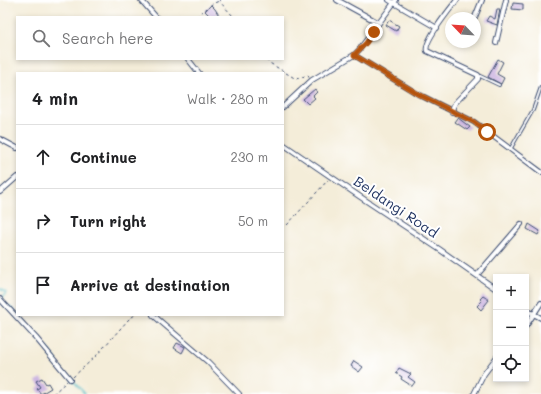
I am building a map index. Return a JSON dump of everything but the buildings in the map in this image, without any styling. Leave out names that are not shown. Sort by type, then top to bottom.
[{"type":"street","points":[[141,0],[155,16]]},
{"type":"street","points":[[337,0],[379,23]]},
{"type":"street","points":[[389,0],[395,1],[437,28]]},
{"type":"street","points":[[452,112],[455,102],[478,79],[478,75],[426,51],[426,48],[437,28],[456,0]]},
{"type":"street","points":[[477,12],[482,0]]},
{"type":"street","points":[[496,43],[506,0]]},
{"type":"street","points":[[284,106],[306,85],[354,55],[366,43],[395,1]]},
{"type":"street","points":[[354,55],[418,94],[474,122],[541,172]]},
{"type":"street","points":[[189,60],[198,72]]},
{"type":"street","points":[[0,139],[16,147]]},
{"type":"street","name":"Beldangi Road","points":[[284,145],[493,287]]},
{"type":"street","points":[[0,192],[16,178]]},
{"type":"street","points":[[476,275],[521,224]]},
{"type":"street","points":[[0,299],[70,379]]},
{"type":"street","points":[[529,321],[541,303]]},
{"type":"street","points":[[529,312],[541,318]]},
{"type":"street","points":[[154,316],[208,362],[239,394]]},
{"type":"street","points":[[474,394],[484,374],[493,362]]},
{"type":"lane","points":[[478,75],[499,85]]},
{"type":"lane","points":[[511,149],[513,143],[533,110],[541,87]]},
{"type":"path","points":[[197,16],[212,4],[220,1],[233,16]]},
{"type":"path","points":[[268,60],[268,62],[296,79],[308,75],[309,78],[305,82],[306,85]]},
{"type":"path","points":[[287,225],[331,177]]},
{"type":"path","points":[[53,394],[95,356],[134,316]]},
{"type":"waterway","points":[[0,289],[6,292],[2,299]]},
{"type":"waterway","points":[[9,306],[16,312]]},
{"type":"waterway","points":[[19,316],[25,323]]},
{"type":"waterway","points":[[47,348],[55,358]]},
{"type":"waterway","points":[[71,378],[85,394]]},
{"type":"route","points":[[374,32],[354,55],[418,94],[474,122],[487,132]]}]
